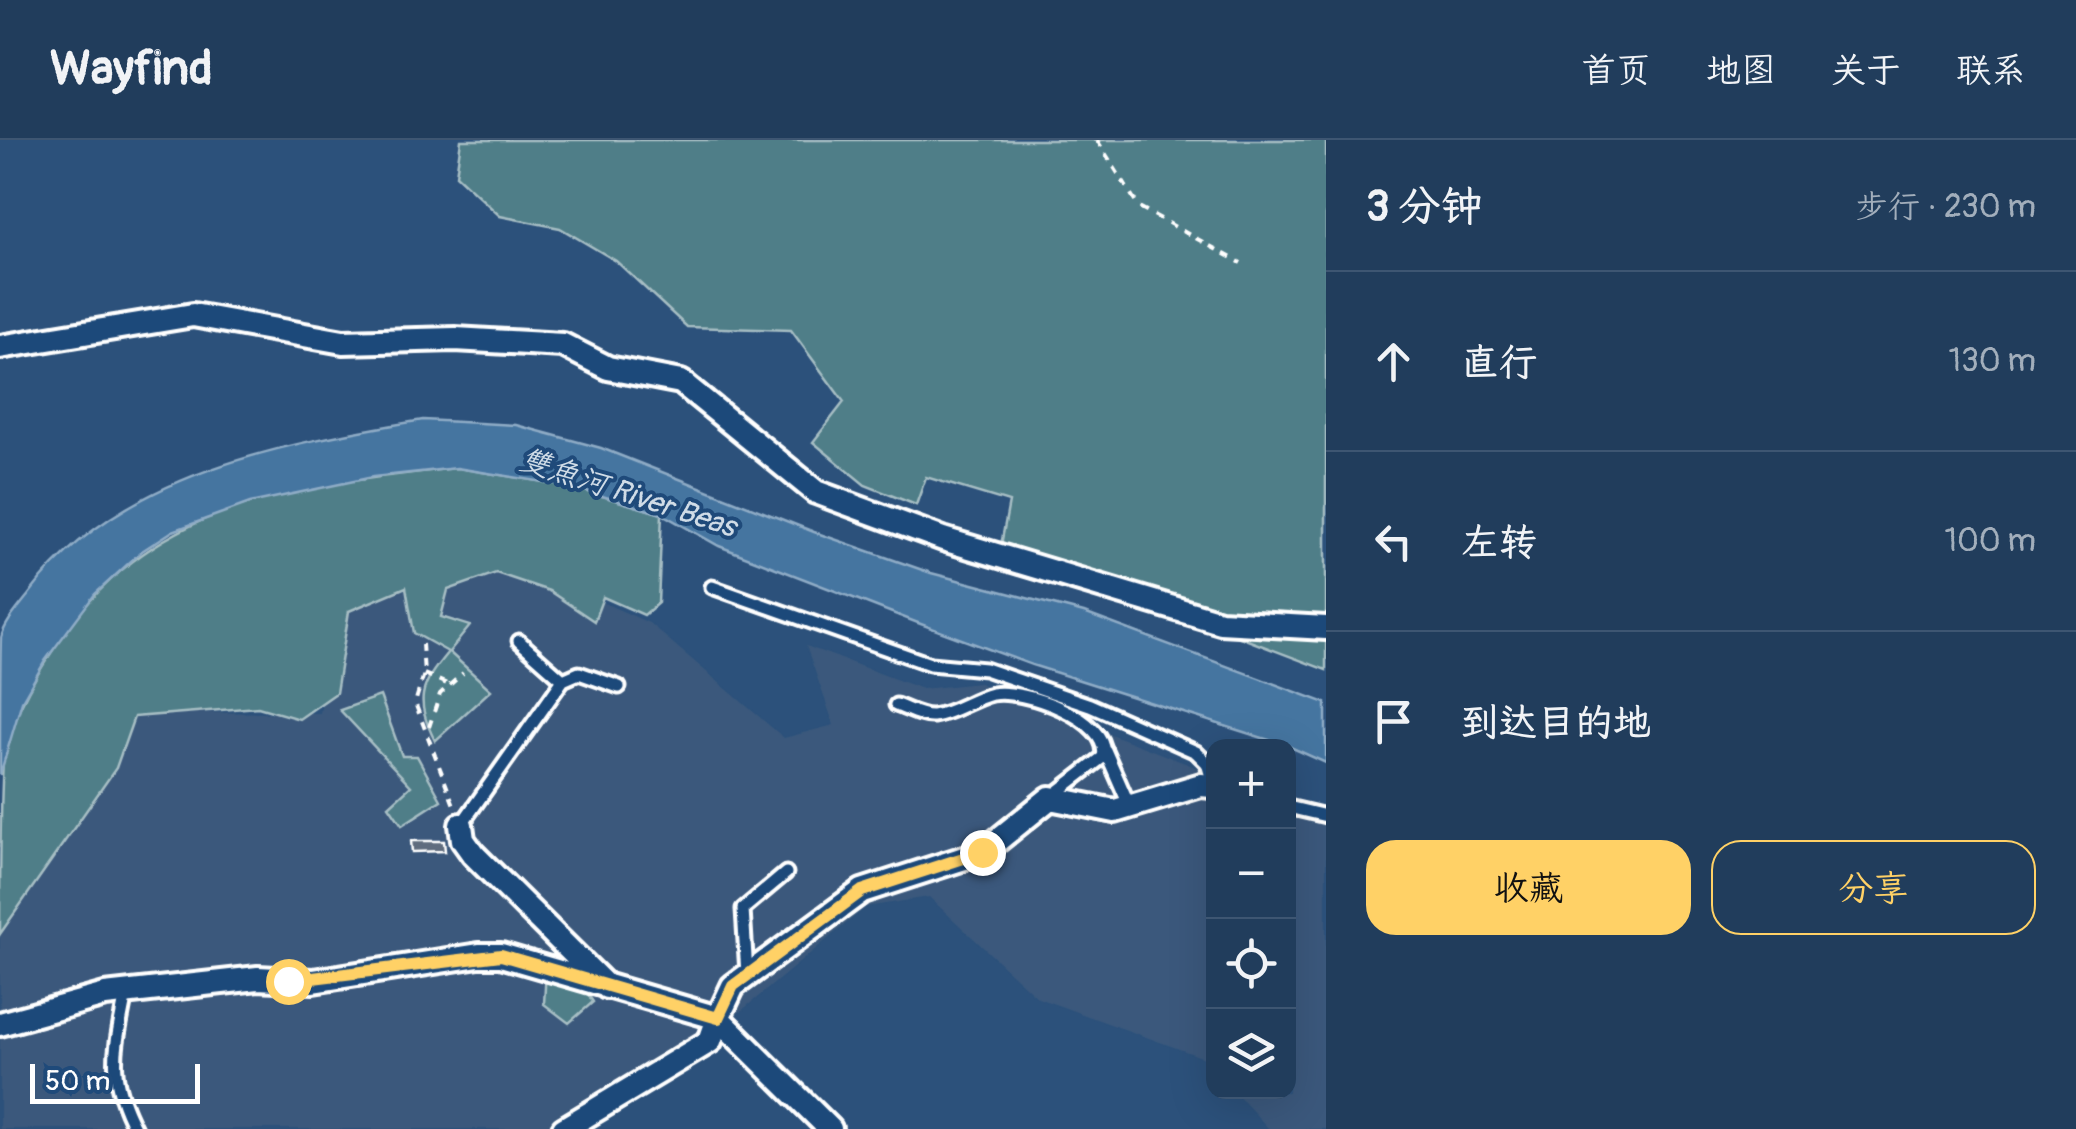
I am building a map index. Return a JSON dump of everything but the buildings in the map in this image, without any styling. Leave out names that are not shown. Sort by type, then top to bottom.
[{"type":"street","points":[[0,347],[8,349],[193,315],[343,342],[455,340],[563,344],[608,368],[680,382],[816,492],[943,539],[1220,622],[1326,628]]},
{"type":"street","points":[[564,1129],[710,1041],[733,986],[862,891],[982,852],[1050,798],[1096,809],[1130,808],[1206,785]]},
{"type":"street","points":[[461,825],[463,840],[473,854],[610,990]]},
{"type":"street","points":[[0,1024],[126,993],[258,978],[312,981],[501,955],[610,990],[718,1018],[830,1129]]},
{"type":"lane","points":[[712,587],[930,664],[985,669],[1090,704],[1196,752],[1206,763]]},
{"type":"lane","points":[[519,641],[563,680]]},
{"type":"lane","points":[[461,825],[563,680],[578,673],[619,687]]},
{"type":"lane","points":[[896,705],[936,716],[993,694],[1014,693],[1082,719],[1105,750],[1130,808]]},
{"type":"lane","points":[[1050,798],[1105,750]]},
{"type":"lane","points":[[1296,809],[1326,816]]},
{"type":"lane","points":[[747,976],[743,909],[786,873]]},
{"type":"lane","points":[[126,993],[115,1051],[114,1085],[134,1129]]},
{"type":"path","points":[[1098,140],[1140,207],[1241,263]]},
{"type":"path","points":[[422,644],[424,674],[415,703],[461,825]]},
{"type":"path","points":[[429,728],[447,685],[463,673]]},
{"type":"path","points":[[424,674],[447,685]]},
{"type":"shaded area","points":[[516,564],[649,623],[784,738],[834,725],[806,646],[922,689],[979,683],[1206,771],[1206,1059],[1038,998],[929,897],[866,907],[735,1016],[564,1114],[552,1129],[0,1129],[0,931],[103,712],[320,713],[341,604]]},
{"type":"shaded area","points":[[1296,806],[1326,817],[1326,1129],[1269,1129],[1241,1099],[1296,1099]]},
{"type":"green space","points":[[461,140],[1326,140],[1326,619],[1219,617],[999,556],[1009,502],[926,477],[916,505],[865,485],[813,442],[844,402],[791,330],[687,327],[616,261],[560,228],[500,216],[456,175]]},
{"type":"green space","points":[[457,468],[569,486],[662,514],[658,603],[644,615],[603,597],[594,621],[549,591],[496,573],[448,590],[441,617],[470,626],[449,652],[491,690],[435,741],[425,715],[423,694],[448,652],[414,633],[406,587],[349,611],[336,693],[299,719],[258,707],[134,717],[116,768],[0,934],[1,803],[6,745],[37,675],[91,600],[133,561],[180,531],[229,510],[338,483]]},
{"type":"green space","points":[[1235,626],[1326,632],[1326,670],[1234,635]]},
{"type":"green space","points":[[380,696],[402,756],[417,756],[441,800],[402,825],[389,806],[411,786],[340,710]]},
{"type":"green space","points":[[564,957],[593,1002],[569,1023],[544,1004],[546,970]]},
{"type":"water","name":"雙魚河 River Beas","points":[[423,420],[516,425],[601,448],[814,532],[931,573],[1084,613],[1326,703],[1326,763],[1296,750],[1296,739],[1266,739],[1032,665],[918,623],[719,546],[662,514],[569,486],[457,468],[373,477],[250,503],[173,531],[142,551],[95,594],[45,661],[22,701],[0,775],[1,638],[17,609],[67,552],[110,519],[157,492],[208,470],[316,440]]},
{"type":"route","points":[[288,981],[501,955],[610,990],[718,1018],[733,986],[862,891],[932,872],[956,859],[982,852]]}]
